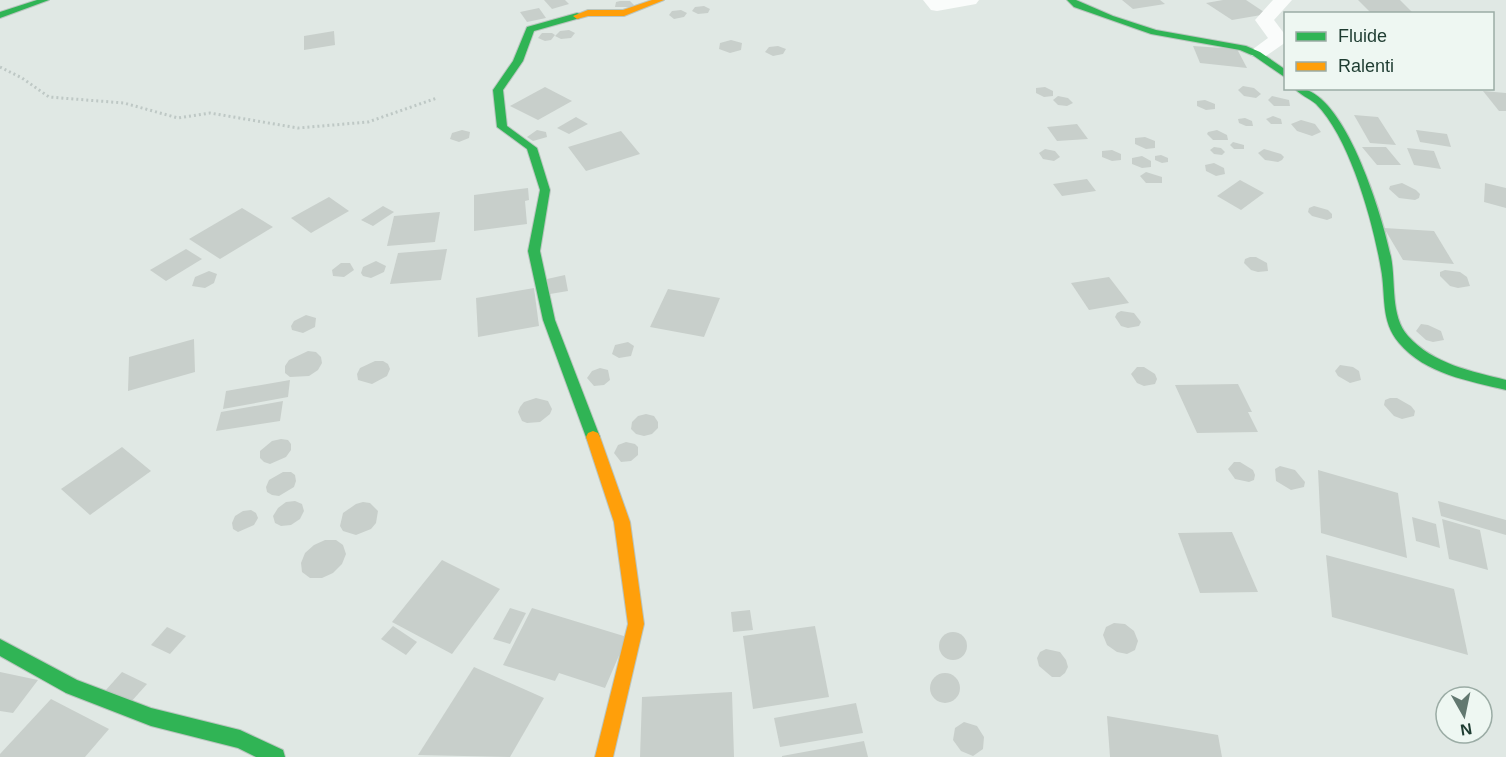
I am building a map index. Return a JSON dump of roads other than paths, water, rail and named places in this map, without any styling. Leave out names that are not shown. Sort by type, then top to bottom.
[{"type":"street","points":[[0,15],[45,0]]},
{"type":"street","points":[[604,757],[636,624],[622,522],[568,366],[549,320],[534,251],[545,190],[532,148],[502,127],[498,90],[518,61],[530,29],[588,13],[624,13],[660,0]]},
{"type":"street","points":[[932,0],[937,6],[970,0]]},
{"type":"street","points":[[1071,0],[1077,5],[1166,35],[1239,44],[1259,52],[1284,73]]},
{"type":"street","points":[[1259,52],[1278,39],[1264,20],[1283,0]]},
{"type":"street","points":[[1301,90],[1321,104],[1335,128],[1372,210],[1388,274],[1388,309],[1402,339],[1437,367],[1506,385]]},
{"type":"street","points":[[0,647],[72,687],[151,717],[240,739],[276,757]]}]
